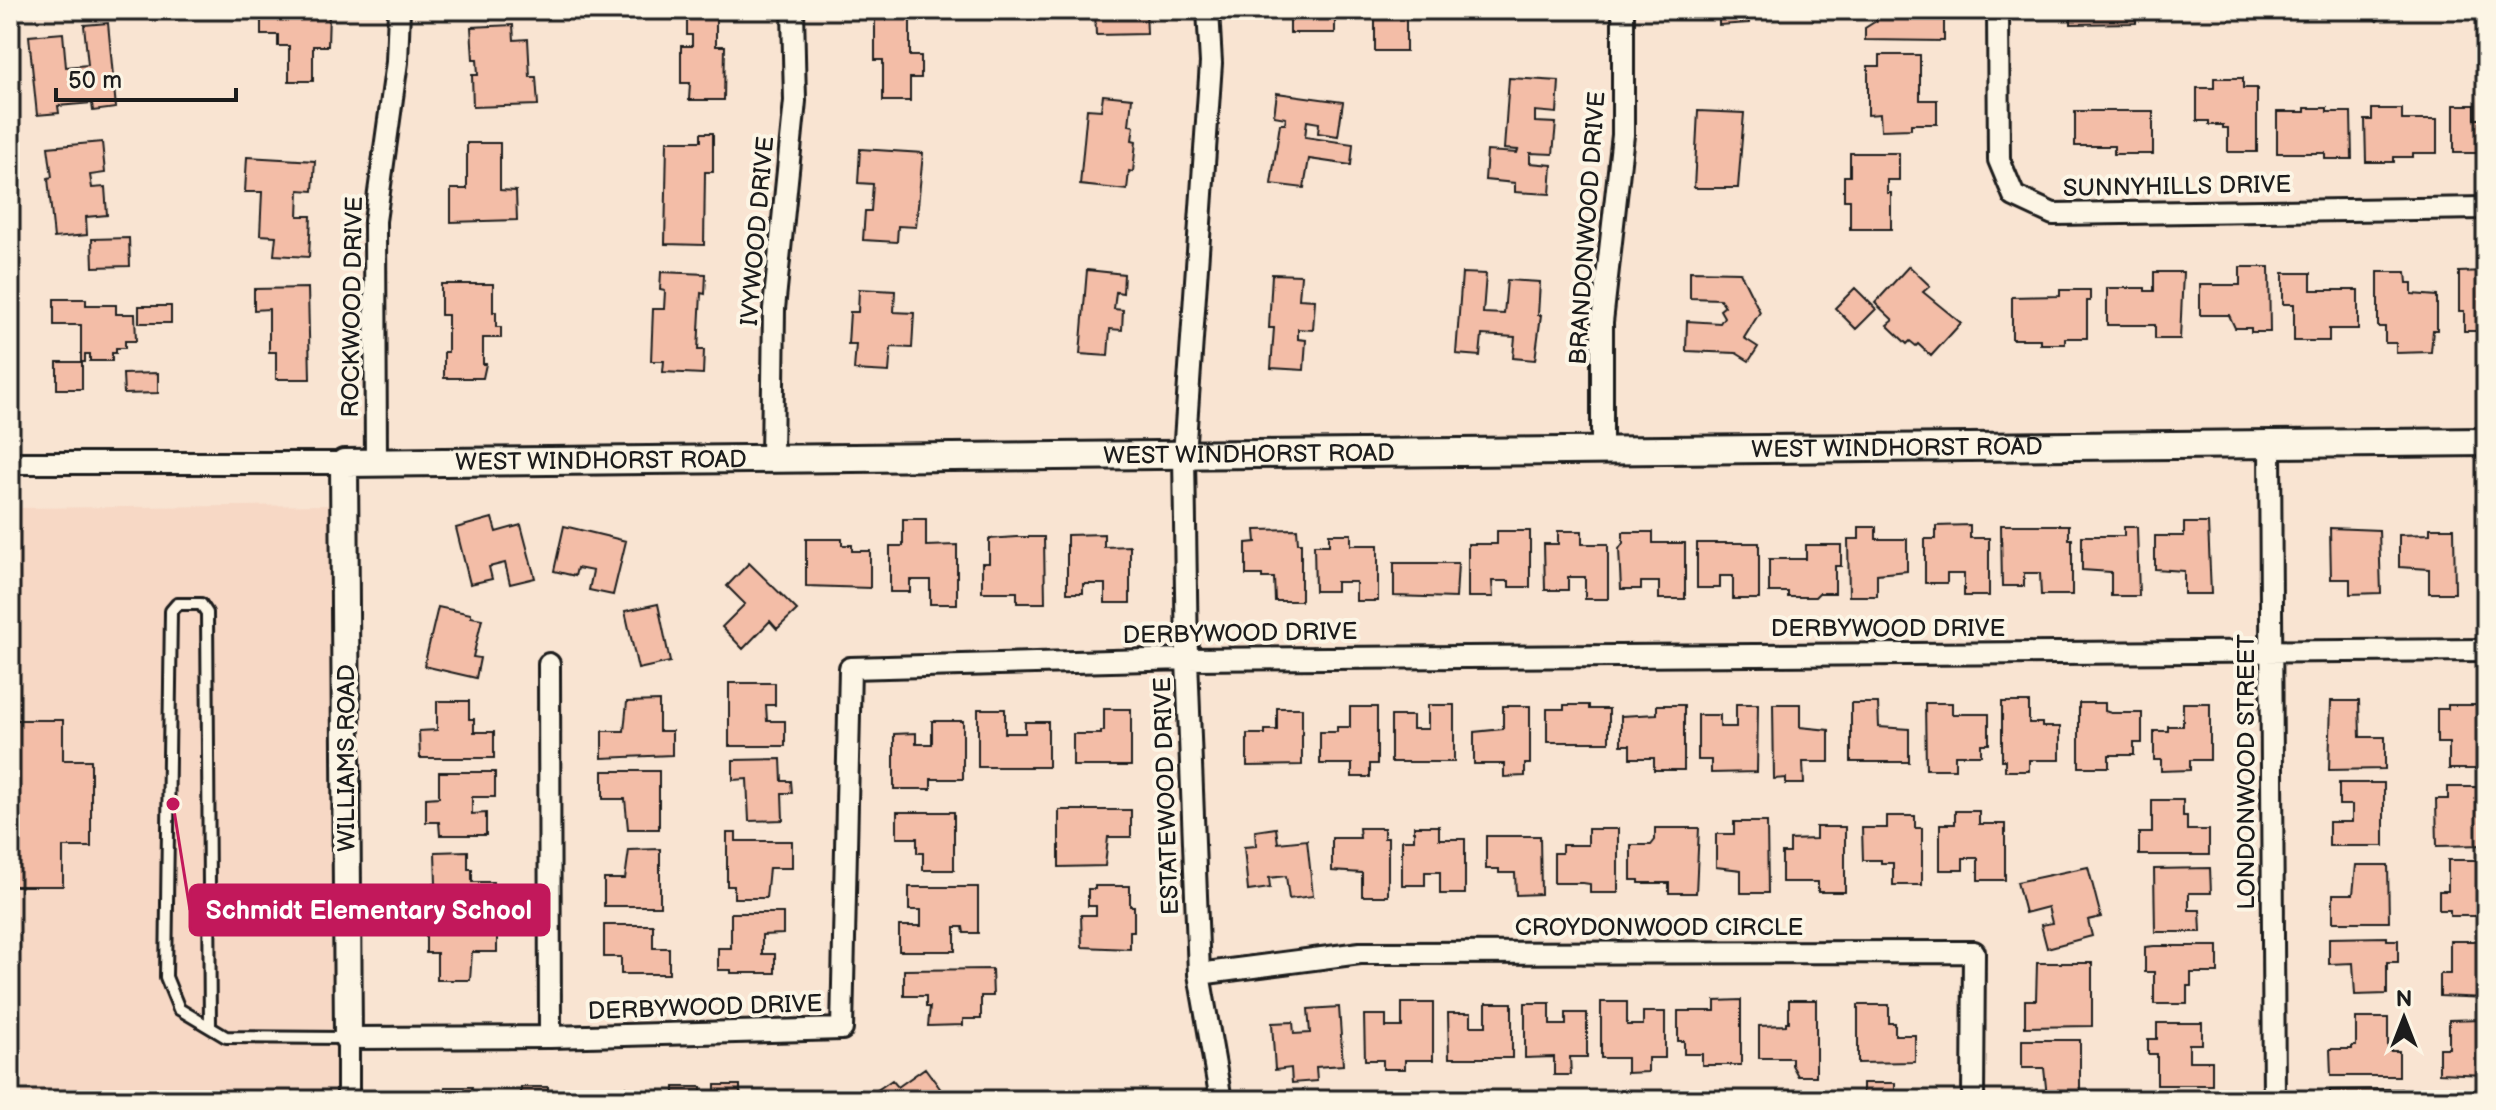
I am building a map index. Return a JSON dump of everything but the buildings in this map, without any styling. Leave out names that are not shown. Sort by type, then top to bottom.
[{"type":"street","name":"ROCKWOOD DRIVE","points":[[376,463],[375,221],[397,62],[399,10]]},
{"type":"street","name":"IVYWOOD DRIVE","points":[[772,458],[774,309],[795,101],[793,10]]},
{"type":"street","name":"ESTATEWOOD DRIVE","points":[[1208,10],[1211,63],[1184,455],[1187,659],[1199,974],[1221,1100]]},
{"type":"street","name":"BRANDONWOOD DRIVE","points":[[1602,450],[1602,322],[1623,135],[1623,10]]},
{"type":"street","name":"SUNNYHILLS DRIVE","points":[[1998,10],[1999,160],[2014,196],[2053,214],[2486,208]]},
{"type":"street","name":"WEST WINDHORST ROAD","points":[[10,463],[376,463],[2486,442]]},
{"type":"street","name":"LONDONWOOD STREET","points":[[2270,444],[2274,1100]]},
{"type":"street","name":"WILLIAMS ROAD","points":[[344,463],[348,1100]]},
{"type":"street","name":"DERBYWOOD DRIVE","points":[[348,1038],[550,1037],[842,1029],[850,668],[1187,659],[2486,650]]},
{"type":"street","points":[[549,664],[550,1037]]},
{"type":"street","name":"CROYDONWOOD CIRCLE","points":[[1199,974],[1360,953],[1974,952],[1973,1100]]},
{"type":"lane","points":[[210,1026],[207,613],[201,604],[177,604],[171,611],[166,977],[179,1009],[226,1037],[348,1038]]},
{"type":"shaded area","points":[[333,505],[338,1100],[10,1100],[10,508]]},
{"type":"place","name":"Schmidt Elementary School","points":[[173,804]]}]
